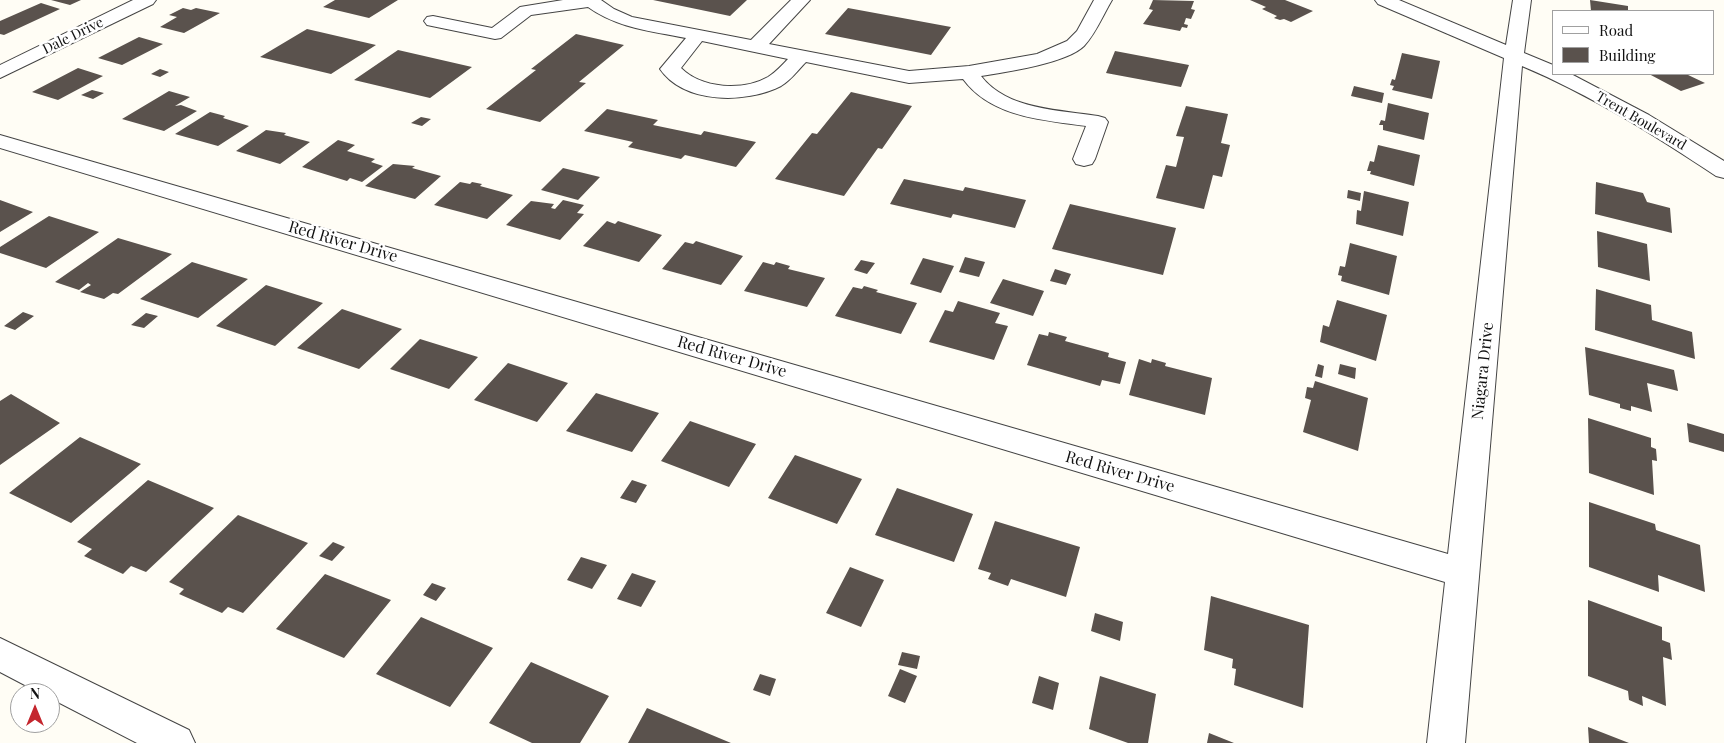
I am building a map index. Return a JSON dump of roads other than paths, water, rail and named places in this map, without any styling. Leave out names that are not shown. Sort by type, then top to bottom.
[{"type":"street","name":"Dale Drive","points":[[0,72],[147,0]]},
{"type":"street","points":[[433,22],[496,34],[526,11],[590,0],[608,13],[627,20],[909,77],[969,73],[1058,54],[1076,45],[1103,0]]},
{"type":"street","points":[[756,46],[801,0]]},
{"type":"street","points":[[1384,0],[1552,72]]},
{"type":"street","name":"Niagara Drive","points":[[1446,743],[1514,54],[1519,36],[1522,0]]},
{"type":"street","points":[[698,35],[670,69],[677,78],[706,89],[734,91],[774,82],[802,55]]},
{"type":"street","points":[[969,73],[978,87],[997,101],[1022,108],[1098,122],[1084,159]]},
{"type":"street","name":"Trent Boulevard","points":[[1559,75],[1642,118],[1724,171]]},
{"type":"street","name":"Red River Drive","points":[[0,141],[1463,573]]},
{"type":"street","points":[[0,654],[176,743]]}]
